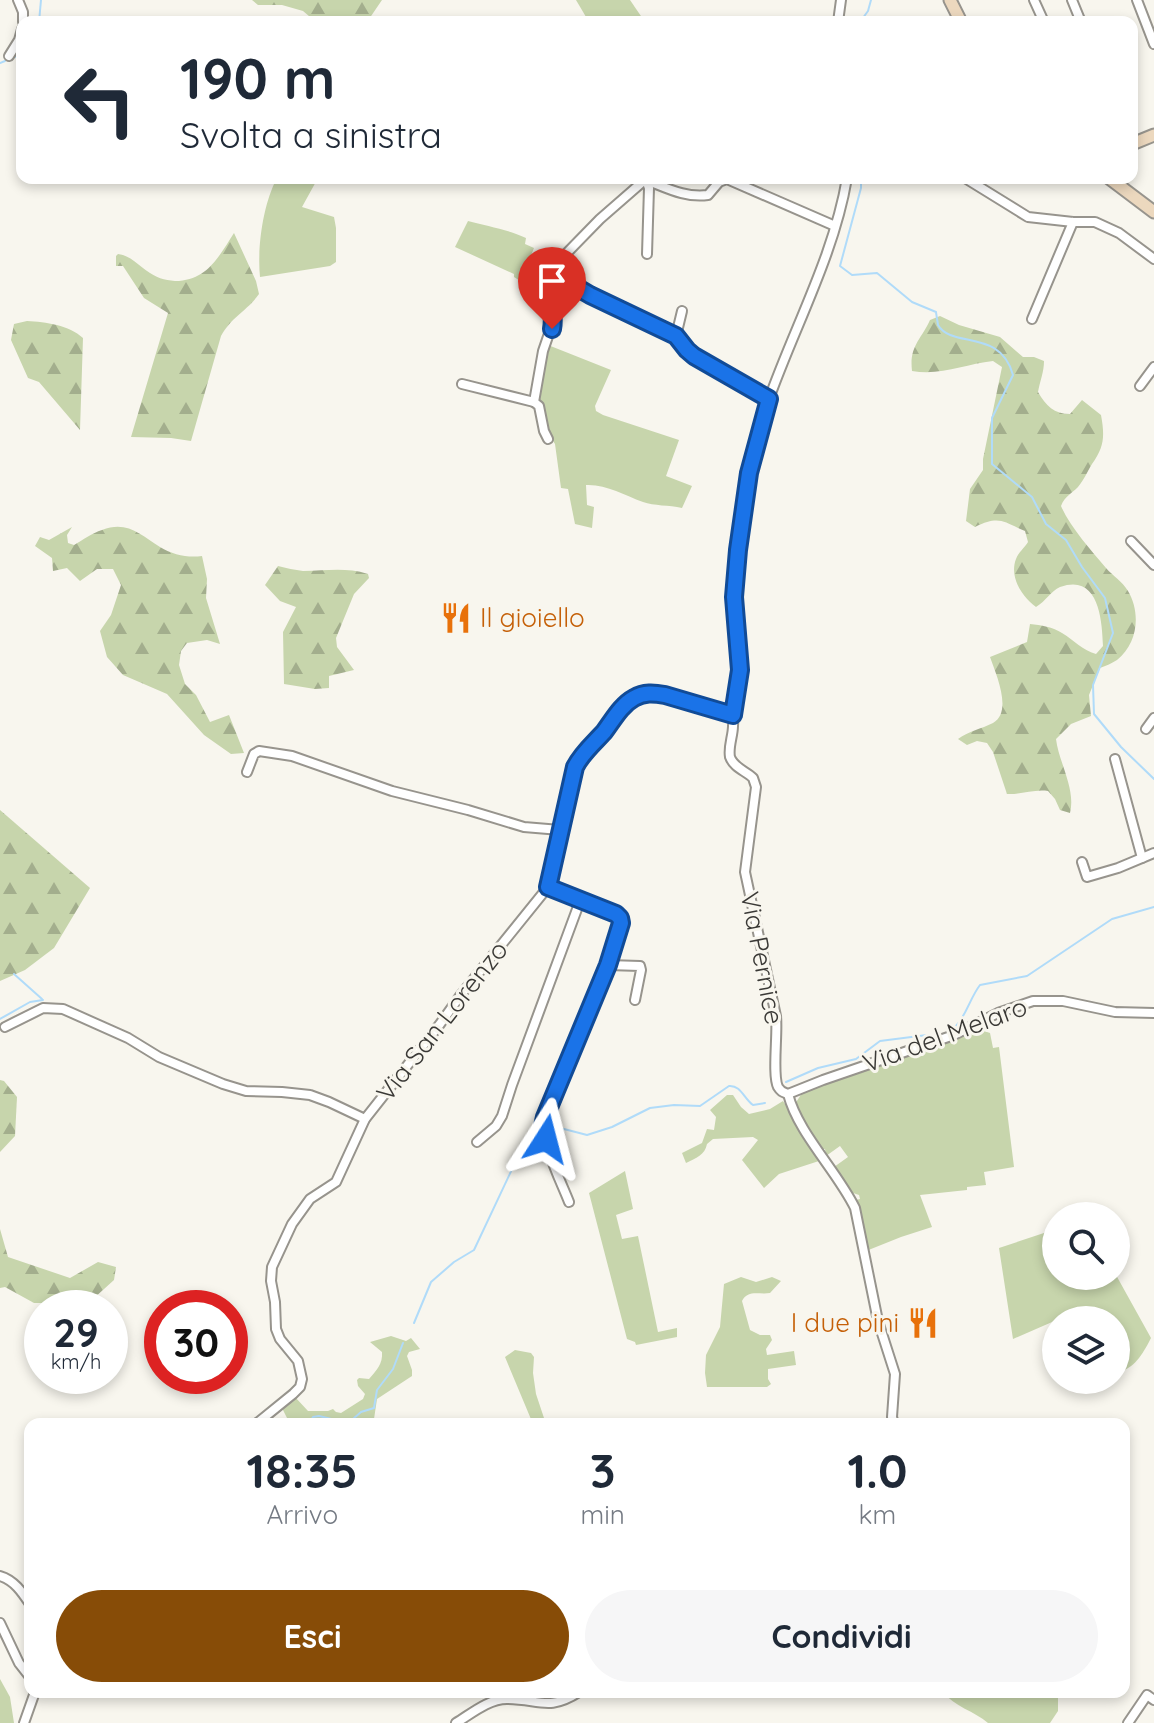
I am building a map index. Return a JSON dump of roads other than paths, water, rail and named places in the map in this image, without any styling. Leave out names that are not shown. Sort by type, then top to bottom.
[{"type":"street","points":[[1137,0],[1154,44]]},
{"type":"street","points":[[9,56],[16,45]]},
{"type":"street","points":[[534,402],[543,351],[554,319],[548,292],[551,272],[600,219],[641,184]]},
{"type":"street","points":[[647,254],[648,184]]},
{"type":"street","points":[[659,184],[687,196],[708,195],[717,184]]},
{"type":"street","points":[[738,184],[835,226]]},
{"type":"street","name":"Via Pernice","points":[[846,184],[835,226],[808,305],[769,399],[749,473],[736,565],[734,597],[740,670],[730,758],[753,778],[756,787],[745,872],[776,1016],[777,1082],[855,1208],[878,1321],[895,1374],[892,1418]]},
{"type":"street","points":[[975,184],[1028,217],[1095,222],[1119,233],[1154,259]]},
{"type":"street","points":[[1117,184],[1154,212]]},
{"type":"street","points":[[1032,319],[1073,222]]},
{"type":"street","points":[[551,272],[590,295],[676,336],[694,356],[769,399]]},
{"type":"street","points":[[676,336],[682,311]]},
{"type":"street","points":[[1140,386],[1154,367]]},
{"type":"street","points":[[462,384],[534,402],[539,406],[548,439]]},
{"type":"street","points":[[1131,541],[1154,565]]},
{"type":"street","name":"Via San Lorenzo","points":[[263,1418],[300,1387],[302,1379],[298,1361],[276,1329],[272,1267],[302,1208],[336,1182],[365,1119],[548,887],[575,767],[580,757],[626,703],[648,693],[733,715]]},
{"type":"street","points":[[1146,729],[1154,718]]},
{"type":"street","points":[[247,772],[254,754],[259,751],[292,756],[392,791],[524,827],[560,830]]},
{"type":"street","points":[[1115,759],[1142,858]]},
{"type":"street","points":[[1082,862],[1087,877],[1154,853]]},
{"type":"street","points":[[548,887],[616,914],[621,923],[608,965],[543,1126],[569,1202]]},
{"type":"street","points":[[477,1142],[496,1126],[502,1116],[580,901]]},
{"type":"street","points":[[608,965],[640,966],[635,1000]]},
{"type":"street","name":"Via del Melaro","points":[[786,1093],[954,1035],[998,1013],[1033,1001],[1063,1001],[1115,1012],[1154,1013]]},
{"type":"street","points":[[5,1027],[43,1008],[63,1009],[128,1038],[159,1057],[223,1084],[246,1091],[310,1095],[365,1119]]},
{"type":"street","points":[[0,1576],[8,1578],[24,1596]]},
{"type":"street","points":[[0,1623],[24,1669]]},
{"type":"street","points":[[1128,1723],[1147,1695],[1154,1700]]},
{"type":"street","points":[[24,1723],[33,1698]]},
{"type":"street","points":[[456,1723],[483,1706],[505,1699],[548,1704],[569,1698]]},
{"type":"waterway","points":[[40,16],[41,0]]},
{"type":"waterway","points":[[864,16],[871,0]]},
{"type":"waterway","points":[[0,63],[5,61]]},
{"type":"waterway","points":[[861,184],[840,266],[852,275],[877,273],[912,302],[936,312],[938,325],[945,332],[987,345],[1007,360],[1013,375],[992,418],[992,464],[1032,497],[1046,524],[1066,540],[1105,598],[1113,633],[1093,685],[1094,714],[1121,747],[1154,779]]},
{"type":"waterway","points":[[956,1026],[980,985],[1027,976],[1112,919],[1154,907]]},
{"type":"waterway","points":[[14,974],[42,999]]},
{"type":"waterway","points":[[0,1019],[30,1002],[43,1000]]},
{"type":"waterway","points":[[786,1082],[818,1068],[856,1059],[880,1041],[927,1035]]},
{"type":"waterway","points":[[549,1133],[564,1129],[587,1135],[612,1127],[650,1108],[700,1106],[729,1086],[739,1090],[753,1105],[765,1103]]},
{"type":"waterway","points":[[414,1323],[431,1282],[474,1250],[514,1165],[525,1158],[542,1136]]},
{"type":"waterway","points":[[354,1418],[374,1408],[377,1390],[393,1369],[403,1343]]},
{"type":"waterway","points":[[312,1418],[327,1418]]},
{"type":"place","name":"Il gioiello","points":[[456,618]]},
{"type":"place","name":"I due pini","points":[[923,1323]]}]
